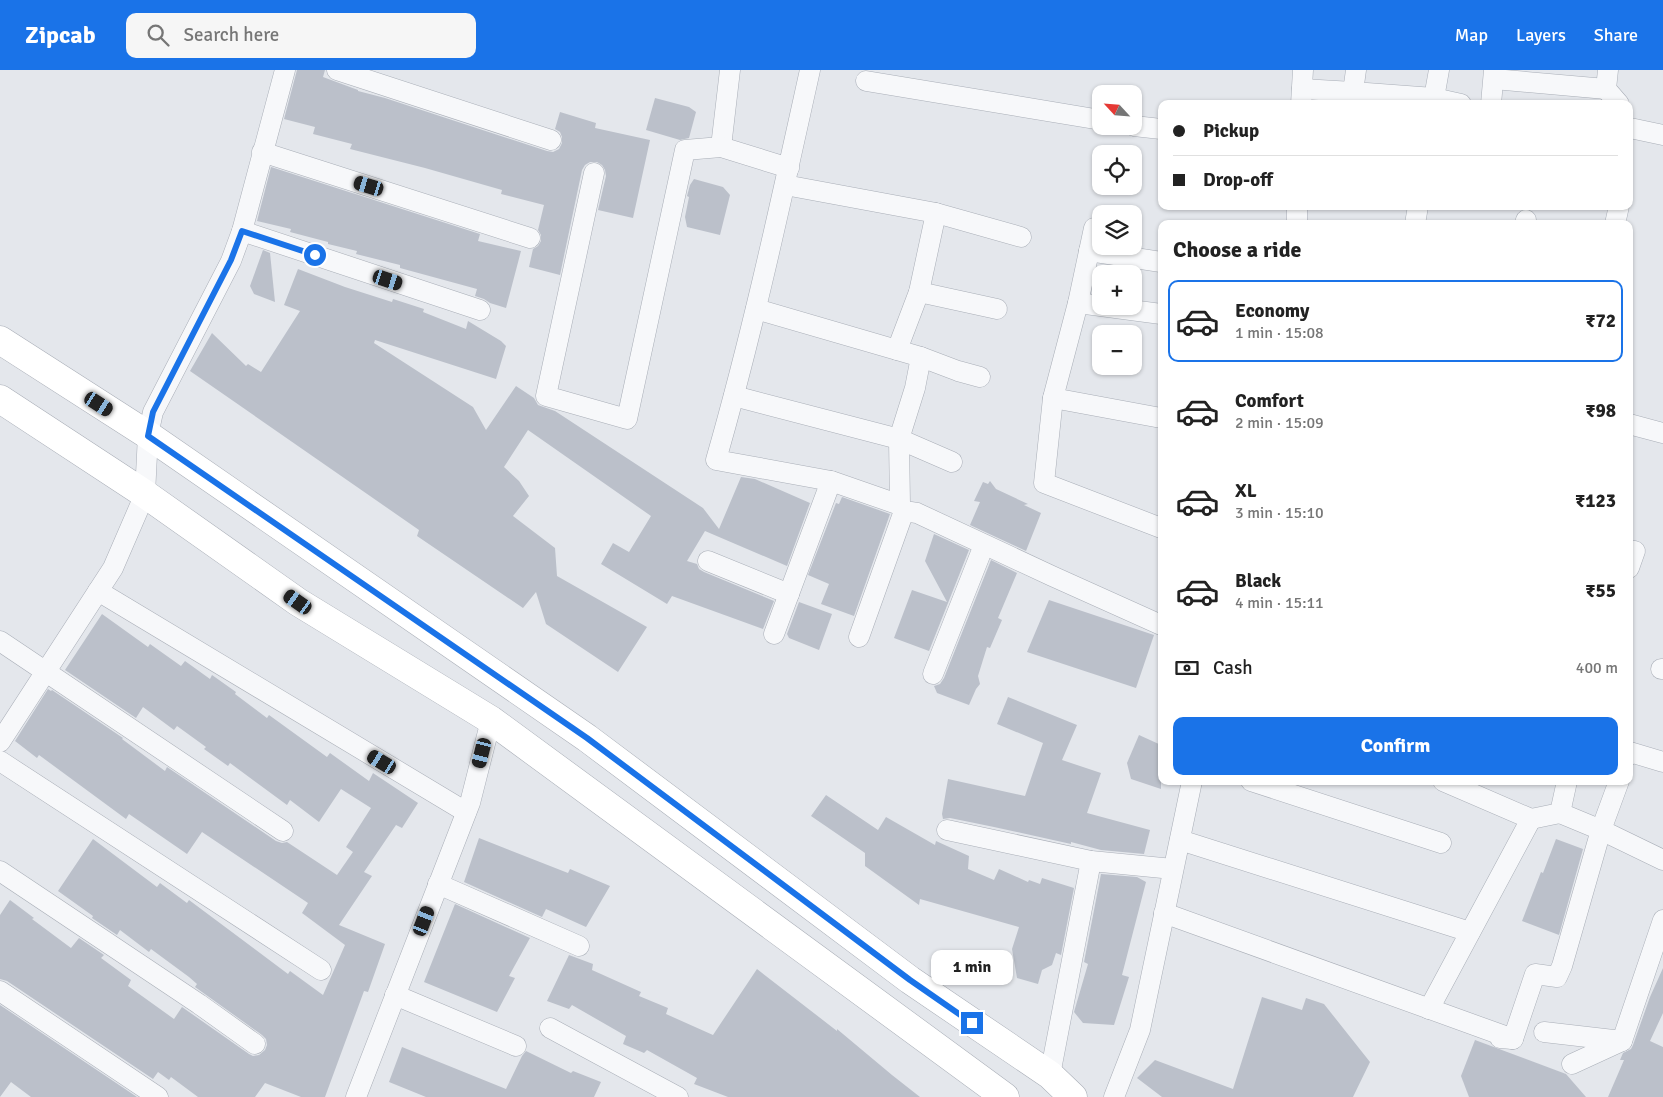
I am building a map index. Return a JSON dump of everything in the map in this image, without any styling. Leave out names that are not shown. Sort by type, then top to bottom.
[{"type":"street","points":[[0,742],[113,568],[145,494],[148,436],[153,412],[231,260],[242,231],[285,70]]},
{"type":"street","points":[[337,70],[551,140]]},
{"type":"street","points":[[721,147],[730,70]]},
{"type":"street","points":[[810,70],[756,309],[716,460],[831,481],[917,513],[1158,623]]},
{"type":"street","points":[[1353,92],[1356,70]]},
{"type":"street","points":[[1434,98],[1439,70]]},
{"type":"street","points":[[1491,100],[1494,74],[1607,79],[1617,100]]},
{"type":"street","points":[[866,81],[1092,119]]},
{"type":"street","points":[[1302,87],[1443,100]]},
{"type":"street","points":[[1142,127],[1158,130]]},
{"type":"street","points":[[1633,127],[1663,135]]},
{"type":"street","points":[[594,173],[546,396],[627,419],[685,150],[721,147],[787,176],[936,213],[1021,237]]},
{"type":"street","points":[[262,152],[530,238]]},
{"type":"street","points":[[897,350],[919,292],[936,213]]},
{"type":"street","points":[[242,231],[480,310]]},
{"type":"street","points":[[1092,240],[1078,304],[1053,398],[1044,483],[1158,527]]},
{"type":"street","points":[[1090,251],[1158,262]]},
{"type":"street","points":[[919,292],[997,309]]},
{"type":"street","points":[[1078,304],[1158,314]]},
{"type":"street","points":[[756,309],[921,357],[980,377]]},
{"type":"street","points":[[0,340],[148,436],[587,738],[910,980],[1050,1075],[1073,1097]]},
{"type":"street","points":[[859,637],[902,508],[899,439],[915,388],[921,357]]},
{"type":"street","points":[[734,396],[899,439],[952,462]]},
{"type":"street","points":[[1053,398],[1158,417]]},
{"type":"street","points":[[0,399],[145,494],[298,602],[491,720],[1005,1097]]},
{"type":"street","points":[[1633,425],[1662,430]]},
{"type":"street","points":[[774,634],[831,481]]},
{"type":"street","points":[[933,674],[984,545]]},
{"type":"street","points":[[708,561],[789,594]]},
{"type":"street","points":[[98,591],[466,812]]},
{"type":"street","points":[[0,641],[283,831]]},
{"type":"street","points":[[356,1097],[470,803],[491,720]]},
{"type":"street","points":[[1633,753],[1663,762]]},
{"type":"street","points":[[0,761],[321,970]]},
{"type":"street","points":[[1114,1097],[1140,1030],[1191,785]]},
{"type":"street","points":[[1263,785],[1441,843]]},
{"type":"street","points":[[1452,785],[1531,819],[1560,813],[1602,830],[1663,860]]},
{"type":"street","points":[[1560,813],[1566,785]]},
{"type":"street","points":[[1513,1039],[1535,974],[1557,977],[1562,966],[1602,830],[1618,785]]},
{"type":"street","points":[[1429,1009],[1531,819]]},
{"type":"street","points":[[947,830],[1091,860],[1173,869]]},
{"type":"street","points":[[1180,840],[1470,932]]},
{"type":"street","points":[[1050,1075],[1091,860]]},
{"type":"street","points":[[0,871],[199,1004],[255,1044]]},
{"type":"street","points":[[438,884],[579,946]]},
{"type":"street","points":[[1164,913],[1513,1039]]},
{"type":"street","points":[[1572,1064],[1622,1041],[1663,920]]},
{"type":"street","points":[[0,990],[158,1097]]},
{"type":"street","points":[[395,995],[516,1046]]},
{"type":"street","points":[[550,1028],[678,1097]]},
{"type":"street","points":[[1544,1032],[1622,1041]]},
{"type":"street","points":[[1461,1034],[1513,1039]]},
{"type":"building","points":[[297,70],[325,70],[323,77],[358,91],[547,151],[553,152],[559,149],[562,143],[560,132],[555,129],[560,112],[596,123],[595,128],[650,140],[633,218],[598,210],[606,176],[605,170],[597,162],[590,162],[582,170],[560,275],[529,267],[533,249],[541,241],[541,235],[538,230],[544,205],[501,194],[502,190],[350,149],[352,144],[313,134],[315,127],[284,119]]},
{"type":"building","points":[[655,98],[689,107],[696,112],[689,138],[680,140],[646,130]]},
{"type":"building","points":[[271,167],[480,234],[478,241],[521,251],[506,308],[475,296],[477,289],[400,268],[400,265],[356,254],[357,251],[290,232],[291,229],[257,221]]},
{"type":"building","points":[[694,179],[723,187],[730,195],[720,235],[687,227],[685,217],[689,197],[687,196]]},
{"type":"building","points":[[263,250],[270,253],[275,302],[254,294],[250,286]]},
{"type":"building","points":[[298,269],[392,302],[393,299],[424,309],[423,312],[466,329],[468,321],[501,341],[506,346],[496,379],[375,340],[374,343],[473,407],[486,430],[516,386],[534,398],[538,405],[555,411],[703,508],[719,529],[741,477],[755,479],[810,503],[787,566],[705,531],[687,561],[697,564],[699,569],[704,572],[774,601],[763,629],[672,596],[667,604],[601,564],[613,543],[629,552],[651,516],[528,430],[504,467],[519,481],[529,496],[513,516],[555,548],[557,576],[647,627],[618,672],[546,624],[536,592],[523,608],[417,536],[419,530],[190,371],[212,333],[246,366],[248,364],[261,372],[300,311],[284,305]]},
{"type":"building","points":[[990,481],[996,489],[1028,504],[1024,505],[1041,513],[1026,551],[970,525],[980,502],[974,501],[983,482],[988,484]]},
{"type":"building","points":[[842,497],[890,514],[854,616],[821,604],[829,584],[808,575],[836,503],[839,504]]},
{"type":"building","points":[[934,534],[969,550],[929,651],[894,638],[912,590],[947,602],[925,561]]},
{"type":"building","points":[[991,560],[1017,573],[998,618],[1002,620],[990,648],[987,647],[978,676],[980,684],[969,705],[937,693],[934,686],[940,684],[944,678]]},
{"type":"building","points":[[1049,600],[1154,635],[1136,688],[1027,652]]},
{"type":"building","points":[[799,602],[832,614],[819,650],[789,638],[787,634]]},
{"type":"building","points":[[102,614],[148,647],[150,644],[181,666],[185,661],[210,679],[212,675],[267,718],[269,715],[327,757],[330,753],[369,781],[373,773],[418,803],[402,828],[396,825],[364,872],[372,876],[339,925],[385,944],[368,992],[364,991],[325,1097],[301,1097],[265,1083],[255,1097],[198,1097],[171,1077],[169,1080],[158,1072],[153,1079],[7,981],[0,979],[0,915],[10,900],[71,948],[79,938],[104,955],[101,958],[131,980],[128,986],[174,1019],[182,1007],[249,1054],[253,1056],[259,1055],[265,1050],[267,1045],[266,1039],[262,1035],[195,987],[197,984],[189,977],[151,949],[149,952],[120,930],[117,935],[58,891],[93,839],[157,887],[160,883],[187,903],[189,900],[288,974],[290,971],[323,995],[345,945],[302,913],[308,903],[202,832],[187,854],[129,814],[126,819],[39,755],[37,758],[15,741],[48,689],[52,690],[123,738],[165,771],[167,767],[276,841],[287,842],[337,875],[353,852],[346,847],[371,808],[341,789],[319,822],[290,800],[287,805],[230,763],[228,766],[177,726],[174,730],[143,707],[136,718],[65,670]]},
{"type":"building","points":[[1008,697],[1077,725],[1062,760],[1101,773],[1087,813],[1150,830],[1144,854],[1101,850],[1071,842],[1071,844],[950,818],[943,819],[942,814],[948,779],[1025,796],[1043,743],[997,724]]},
{"type":"building","points":[[1139,735],[1158,744],[1158,785],[1161,785],[1161,789],[1131,779],[1127,763]]},
{"type":"building","points":[[826,795],[878,830],[886,817],[935,845],[936,841],[969,856],[968,869],[994,880],[999,869],[1028,882],[1029,880],[1040,884],[1042,878],[1074,888],[1061,955],[1056,953],[1052,965],[1042,970],[1038,984],[1017,978],[1012,949],[1019,927],[920,899],[919,905],[865,866],[865,853],[811,816]]},
{"type":"building","points":[[479,838],[568,873],[570,869],[610,886],[586,927],[546,909],[542,917],[464,882]]},
{"type":"building","points":[[1556,839],[1583,849],[1559,935],[1522,921]]},
{"type":"building","points":[[1101,874],[1137,877],[1146,882],[1122,975],[1129,977],[1114,1025],[1083,1023],[1074,1012],[1088,964],[1084,962]]},
{"type":"building","points":[[455,904],[530,938],[509,976],[515,978],[497,1012],[424,982]]},
{"type":"building","points":[[569,955],[593,964],[592,970],[641,992],[639,996],[668,1008],[666,1014],[713,1035],[757,969],[837,1031],[837,1029],[920,1097],[728,1097],[694,1084],[697,1078],[647,1050],[644,1053],[623,1044],[626,1036],[572,1005],[569,1009],[547,1001]]},
{"type":"building","points":[[1663,968],[1663,1013],[1650,1041],[1663,1047],[1663,1097],[1608,1097],[1624,1060],[1620,1060],[1623,1053],[1631,1049],[1633,1045],[1650,997]]},
{"type":"building","points":[[1262,997],[1302,1010],[1306,998],[1324,1004],[1370,1062],[1353,1097],[1162,1097],[1137,1078],[1155,1060],[1233,1089]]},
{"type":"building","points":[[0,1005],[137,1097],[31,1097],[11,1082],[0,1097]]},
{"type":"building","points":[[1475,1040],[1566,1074],[1586,1097],[1469,1097],[1461,1076]]},
{"type":"building","points":[[402,1047],[506,1089],[526,1051],[571,1073],[573,1071],[601,1082],[594,1097],[426,1097],[389,1082]]},
{"type":"route","points":[[315,255],[242,231],[231,260],[153,412],[148,436],[587,738],[910,980],[972,1023]]}]
